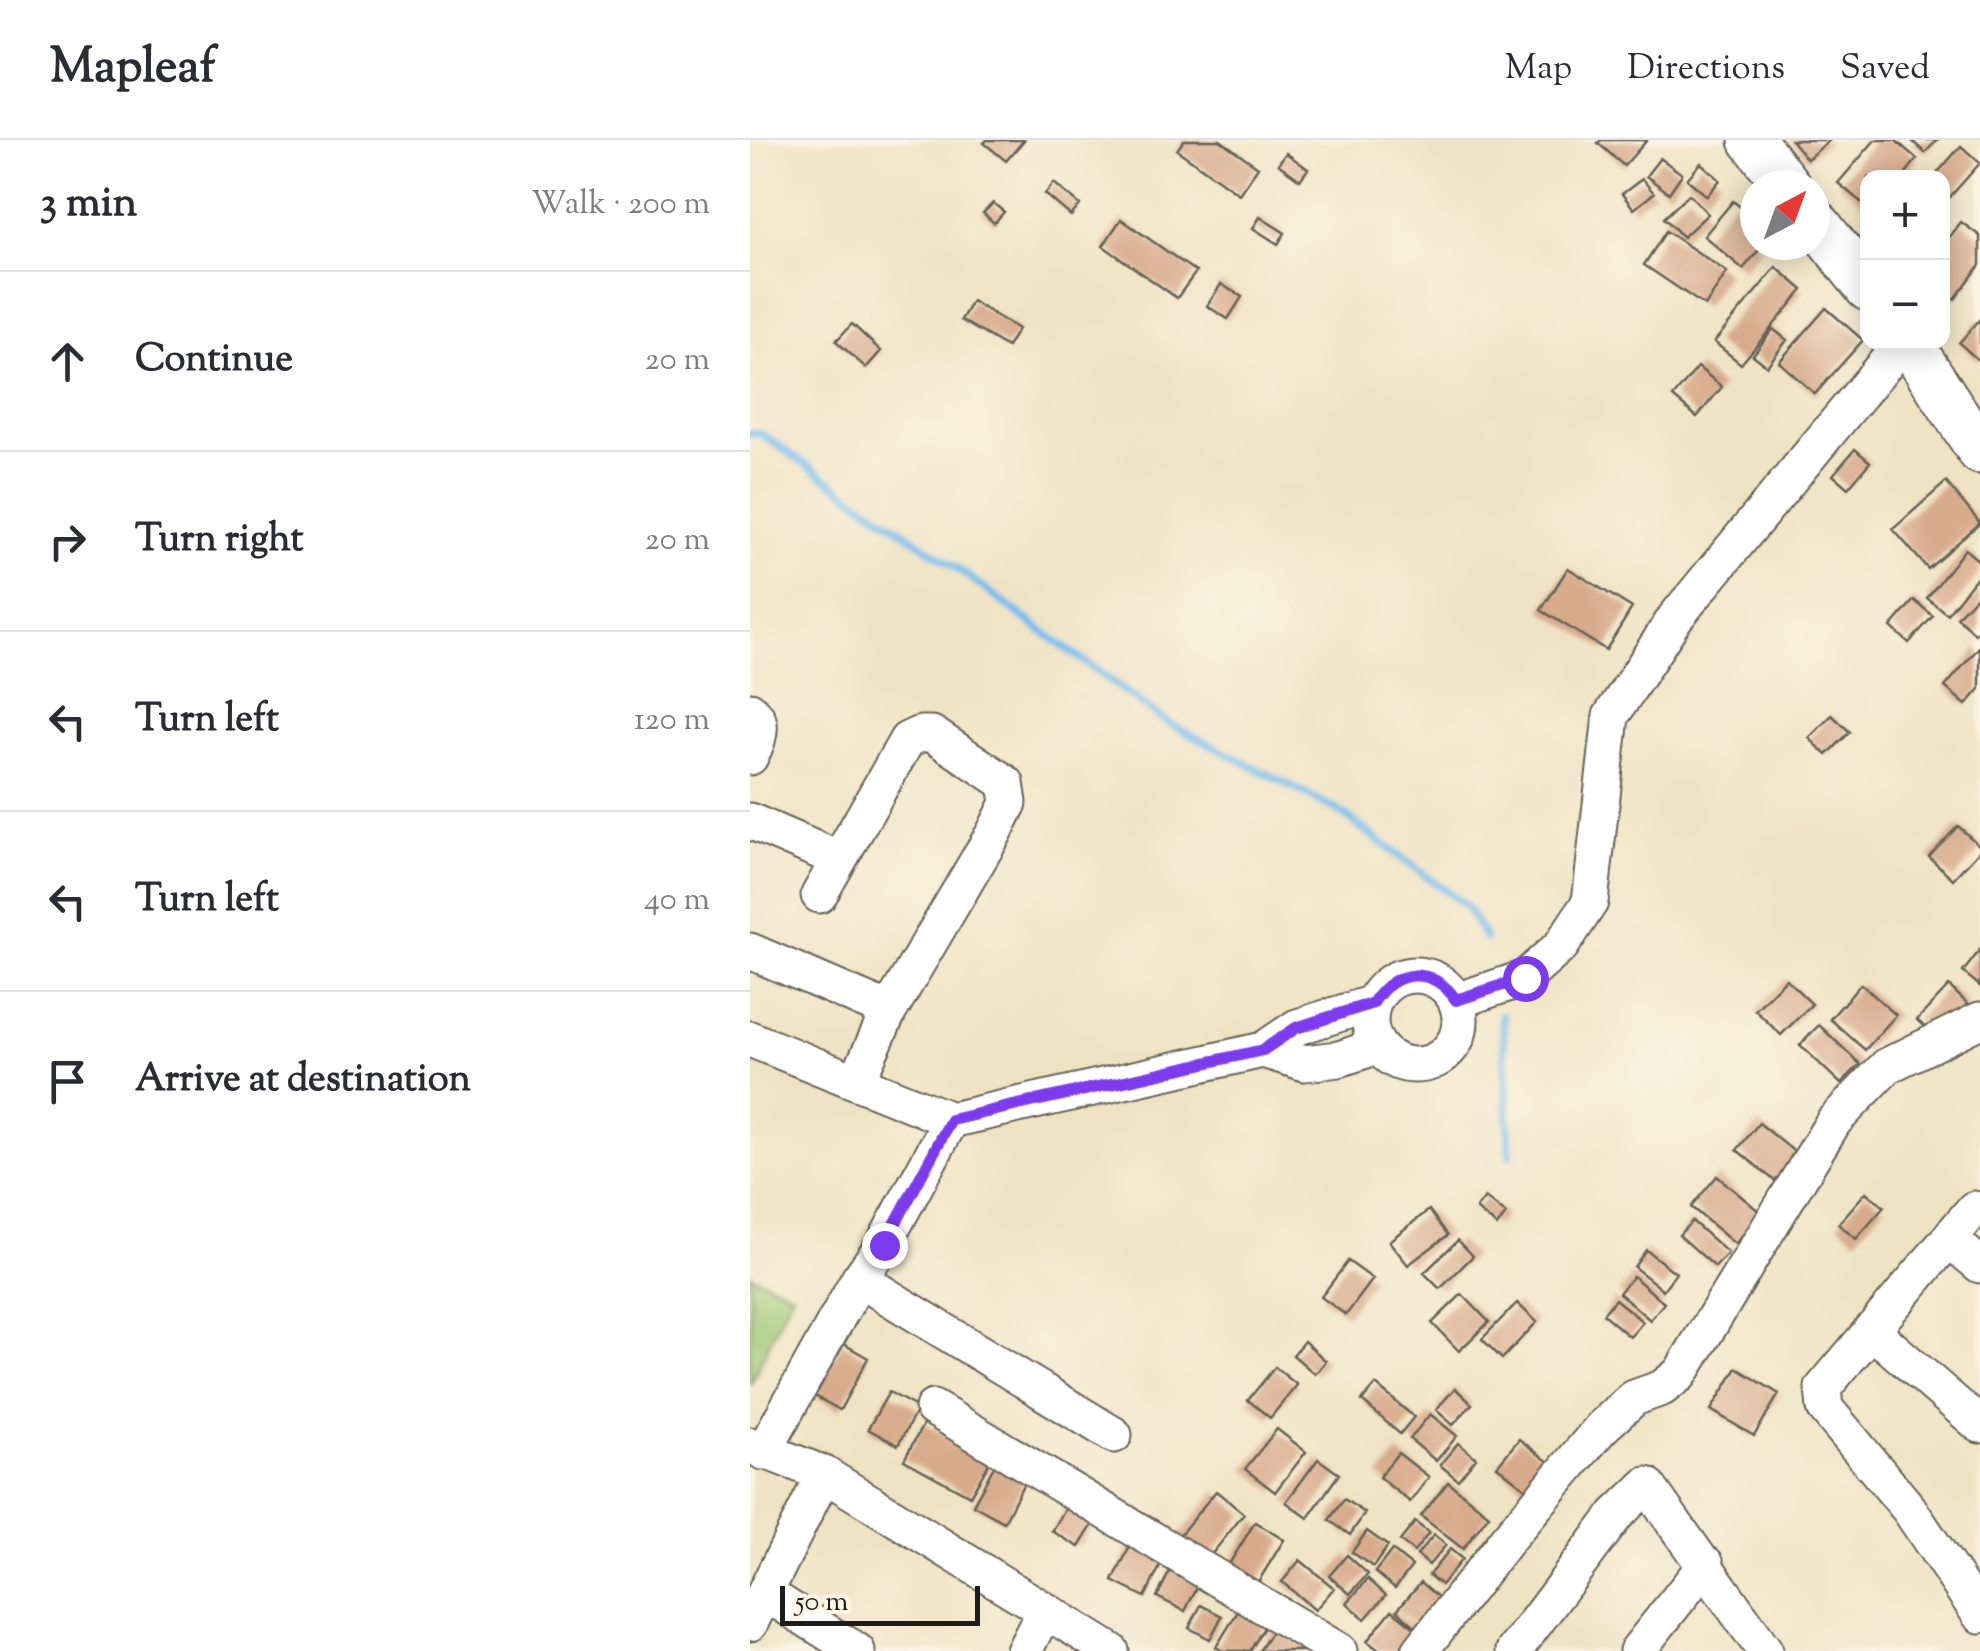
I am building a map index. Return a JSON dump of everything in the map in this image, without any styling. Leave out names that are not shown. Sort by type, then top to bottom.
[{"type":"main road","points":[[1752,140],[1776,170]]},
{"type":"main road","points":[[1830,239],[1860,278]]},
{"type":"main road","points":[[1911,350],[1980,451]]},
{"type":"street","points":[[1456,1000],[1525,978],[1561,946],[1590,902],[1611,716],[1675,618],[1899,350]]},
{"type":"street","points":[[750,710],[756,714],[760,727],[750,757]]},
{"type":"street","points":[[819,895],[907,740],[932,734],[1006,783],[1008,803],[994,834],[889,1011],[857,1080]]},
{"type":"street","points":[[750,821],[838,860]]},
{"type":"street","points":[[750,951],[889,1011]]},
{"type":"street","points":[[1406,975],[1436,979],[1456,1000],[1460,1030],[1444,1055],[1431,1062],[1402,1063],[1378,1046],[1371,1032],[1373,1003],[1381,990],[1406,975]]},
{"type":"street","points":[[750,1039],[951,1120],[1263,1050],[1296,1028],[1373,1003]]},
{"type":"street","points":[[1420,1651],[1601,1428],[1634,1398],[1662,1388],[1680,1374],[1834,1121],[1887,1066],[1980,1020]]},
{"type":"street","points":[[1263,1050],[1304,1063],[1340,1060],[1378,1046]]},
{"type":"street","points":[[951,1120],[884,1245],[858,1278],[757,1448],[824,1474],[1111,1651]]},
{"type":"street","points":[[1974,1209],[1823,1388],[1825,1408],[1909,1509],[1980,1614]]},
{"type":"street","points":[[1949,1238],[1980,1265]]},
{"type":"street","points":[[858,1278],[1114,1435]]},
{"type":"street","points":[[1871,1330],[1980,1425]]},
{"type":"street","points":[[933,1408],[1339,1651]]},
{"type":"street","points":[[824,1474],[758,1608],[857,1651]]},
{"type":"street","points":[[1514,1651],[1616,1515],[1647,1485],[1706,1564],[1761,1649]]},
{"type":"street","points":[[1637,1651],[1706,1564]]},
{"type":"street","points":[[1024,1651],[1045,1610]]},
{"type":"green space","points":[[750,1274],[792,1293],[750,1385]]},
{"type":"building","points":[[1024,140],[1006,161],[984,143]]},
{"type":"building","points":[[1184,140],[1220,140],[1258,167],[1239,194],[1177,150]]},
{"type":"building","points":[[1647,140],[1624,166],[1598,143]]},
{"type":"building","points":[[1791,140],[1830,140],[1807,159]]},
{"type":"building","points":[[1875,140],[1895,140],[1917,159],[1908,170],[1860,170],[1860,201],[1838,183]]},
{"type":"building","points":[[1911,140],[1937,140],[1925,153]]},
{"type":"building","points":[[1961,146],[1980,163],[1950,197],[1950,170],[1940,170]]},
{"type":"building","points":[[1286,153],[1308,169],[1300,180],[1278,164]]},
{"type":"building","points":[[1660,158],[1682,174],[1669,193],[1646,176]]},
{"type":"building","points":[[1701,163],[1720,180],[1707,196],[1687,179]]},
{"type":"building","points":[[1642,179],[1654,193],[1634,209],[1622,194]]},
{"type":"building","points":[[1054,183],[1080,205],[1071,216],[1045,194]]},
{"type":"building","points":[[1689,194],[1708,214],[1683,237],[1664,218]]},
{"type":"building","points":[[1733,201],[1740,207],[1740,260],[1750,260],[1743,269],[1704,236]]},
{"type":"building","points":[[993,203],[1004,212],[994,223],[983,213]]},
{"type":"building","points":[[1260,217],[1285,233],[1278,244],[1253,228]]},
{"type":"building","points":[[1121,219],[1196,272],[1177,298],[1103,246]]},
{"type":"building","points":[[1961,222],[1980,236],[1980,265],[1955,299],[1950,296],[1950,236]]},
{"type":"building","points":[[1666,231],[1727,272],[1705,306],[1644,265]]},
{"type":"building","points":[[1776,267],[1803,290],[1741,364],[1714,342]]},
{"type":"building","points":[[1221,284],[1242,297],[1228,319],[1207,306]]},
{"type":"building","points":[[972,301],[1018,329],[1007,347],[961,320]]},
{"type":"building","points":[[1826,308],[1860,337],[1860,343],[1815,394],[1779,362]]},
{"type":"building","points":[[1980,319],[1980,362],[1959,343]]},
{"type":"building","points":[[852,324],[881,351],[866,368],[836,341]]},
{"type":"building","points":[[1773,329],[1787,340],[1767,366],[1753,355]]},
{"type":"building","points":[[1698,367],[1722,387],[1697,417],[1673,397]]},
{"type":"building","points":[[1855,449],[1870,462],[1848,488],[1833,475]]},
{"type":"building","points":[[1946,482],[1980,523],[1928,569],[1893,529]]},
{"type":"building","points":[[1965,549],[1980,562],[1980,573],[1947,614],[1927,598]]},
{"type":"building","points":[[1568,568],[1632,608],[1606,650],[1541,610]]},
{"type":"building","points":[[1980,592],[1980,629],[1975,634],[1957,617]]},
{"type":"building","points":[[1914,600],[1933,616],[1909,643],[1891,627]]},
{"type":"building","points":[[1980,646],[1980,689],[1966,705],[1945,687]]},
{"type":"building","points":[[1832,715],[1850,732],[1827,755],[1809,738]]},
{"type":"building","points":[[1958,826],[1980,850],[1953,879],[1929,857]]},
{"type":"building","points":[[1980,950],[1980,986],[1963,972]]},
{"type":"building","points":[[1786,979],[1812,1004],[1781,1035],[1755,1010]]},
{"type":"building","points":[[1861,984],[1896,1015],[1865,1050],[1830,1019]]},
{"type":"building","points":[[1949,986],[1968,1004],[1936,1038],[1917,1020]]},
{"type":"building","points":[[1819,1025],[1860,1064],[1841,1084],[1800,1045]]},
{"type":"building","points":[[1759,1123],[1797,1154],[1775,1181],[1737,1150]]},
{"type":"building","points":[[1717,1176],[1761,1213],[1735,1244],[1691,1207]]},
{"type":"building","points":[[1866,1192],[1884,1207],[1856,1239],[1838,1224]]},
{"type":"building","points":[[1485,1198],[1506,1214],[1497,1226],[1476,1209]]},
{"type":"building","points":[[1429,1210],[1448,1235],[1408,1265],[1389,1241]]},
{"type":"building","points":[[1692,1221],[1728,1253],[1715,1267],[1679,1235]]},
{"type":"building","points":[[1458,1240],[1473,1256],[1440,1289],[1424,1273]]},
{"type":"building","points":[[1646,1250],[1676,1273],[1663,1290],[1634,1267]]},
{"type":"building","points":[[1348,1261],[1373,1279],[1346,1315],[1321,1297]]},
{"type":"building","points":[[1633,1276],[1664,1303],[1650,1320],[1619,1293]]},
{"type":"building","points":[[1462,1294],[1489,1322],[1459,1351],[1432,1323]]},
{"type":"building","points":[[1615,1299],[1643,1322],[1630,1337],[1603,1314]]},
{"type":"building","points":[[1517,1303],[1537,1322],[1502,1359],[1482,1339]]},
{"type":"building","points":[[1304,1341],[1326,1361],[1315,1374],[1293,1355]]},
{"type":"building","points":[[842,1343],[868,1358],[840,1410],[813,1395]]},
{"type":"building","points":[[1275,1367],[1297,1385],[1270,1418],[1248,1400]]},
{"type":"building","points":[[1737,1368],[1779,1394],[1754,1436],[1711,1410]]},
{"type":"building","points":[[1376,1385],[1414,1417],[1400,1434],[1362,1401]]},
{"type":"building","points":[[1455,1388],[1472,1404],[1453,1425],[1436,1410]]},
{"type":"building","points":[[889,1392],[918,1408],[898,1445],[868,1429]]},
{"type":"building","points":[[1430,1414],[1457,1436],[1436,1461],[1410,1439]]},
{"type":"building","points":[[924,1423],[991,1460],[970,1496],[904,1460]]},
{"type":"building","points":[[1277,1429],[1306,1452],[1275,1492],[1245,1469]]},
{"type":"building","points":[[1519,1439],[1554,1466],[1533,1494],[1497,1466]]},
{"type":"building","points":[[1458,1443],[1476,1458],[1458,1480],[1440,1465]]},
{"type":"building","points":[[1398,1453],[1429,1477],[1410,1502],[1379,1477]]},
{"type":"building","points":[[1318,1459],[1339,1474],[1308,1518],[1286,1502]]},
{"type":"building","points":[[997,1461],[1027,1477],[1004,1522],[973,1505]]},
{"type":"building","points":[[1448,1482],[1489,1515],[1463,1549],[1421,1516]]},
{"type":"building","points":[[1216,1491],[1244,1514],[1207,1560],[1178,1537]]},
{"type":"building","points":[[1074,1495],[1101,1511],[1079,1547],[1052,1531]]},
{"type":"building","points":[[1344,1499],[1365,1513],[1350,1535],[1329,1520]]},
{"type":"building","points":[[1255,1522],[1284,1540],[1258,1582],[1229,1564]]},
{"type":"building","points":[[1415,1522],[1429,1533],[1414,1552],[1400,1541]]},
{"type":"building","points":[[1367,1531],[1388,1546],[1373,1567],[1352,1552]]},
{"type":"building","points":[[1434,1535],[1446,1545],[1429,1565],[1417,1555]]},
{"type":"building","points":[[1133,1540],[1165,1556],[1145,1597],[1113,1581]]},
{"type":"building","points":[[1450,1549],[1462,1559],[1441,1585],[1429,1575]]},
{"type":"building","points":[[1392,1550],[1412,1566],[1395,1588],[1375,1572]]},
{"type":"building","points":[[1347,1555],[1368,1574],[1350,1594],[1329,1576]]},
{"type":"building","points":[[1300,1560],[1334,1588],[1315,1610],[1282,1582]]},
{"type":"building","points":[[1172,1567],[1200,1581],[1185,1611],[1157,1597]]},
{"type":"building","points":[[1368,1579],[1386,1595],[1365,1619],[1347,1603]]},
{"type":"building","points":[[1421,1582],[1442,1600],[1417,1628],[1397,1610]]},
{"type":"building","points":[[1201,1605],[1222,1616],[1210,1639],[1189,1628]]},
{"type":"building","points":[[1240,1608],[1266,1624],[1250,1651],[1223,1651],[1216,1647]]},
{"type":"building","points":[[1392,1610],[1416,1629],[1398,1651],[1380,1651],[1367,1641]]},
{"type":"building","points":[[1275,1627],[1313,1651],[1259,1651]]},
{"type":"waterway","points":[[750,433],[760,433],[955,567],[1168,723],[1339,811],[1466,906],[1485,938]]},
{"type":"waterway","points":[[1502,1015],[1510,1156]]},
{"type":"route","points":[[884,1245],[951,1120],[1263,1050],[1296,1028],[1373,1003],[1392,980],[1406,975],[1436,979],[1456,1000],[1525,978]]}]
